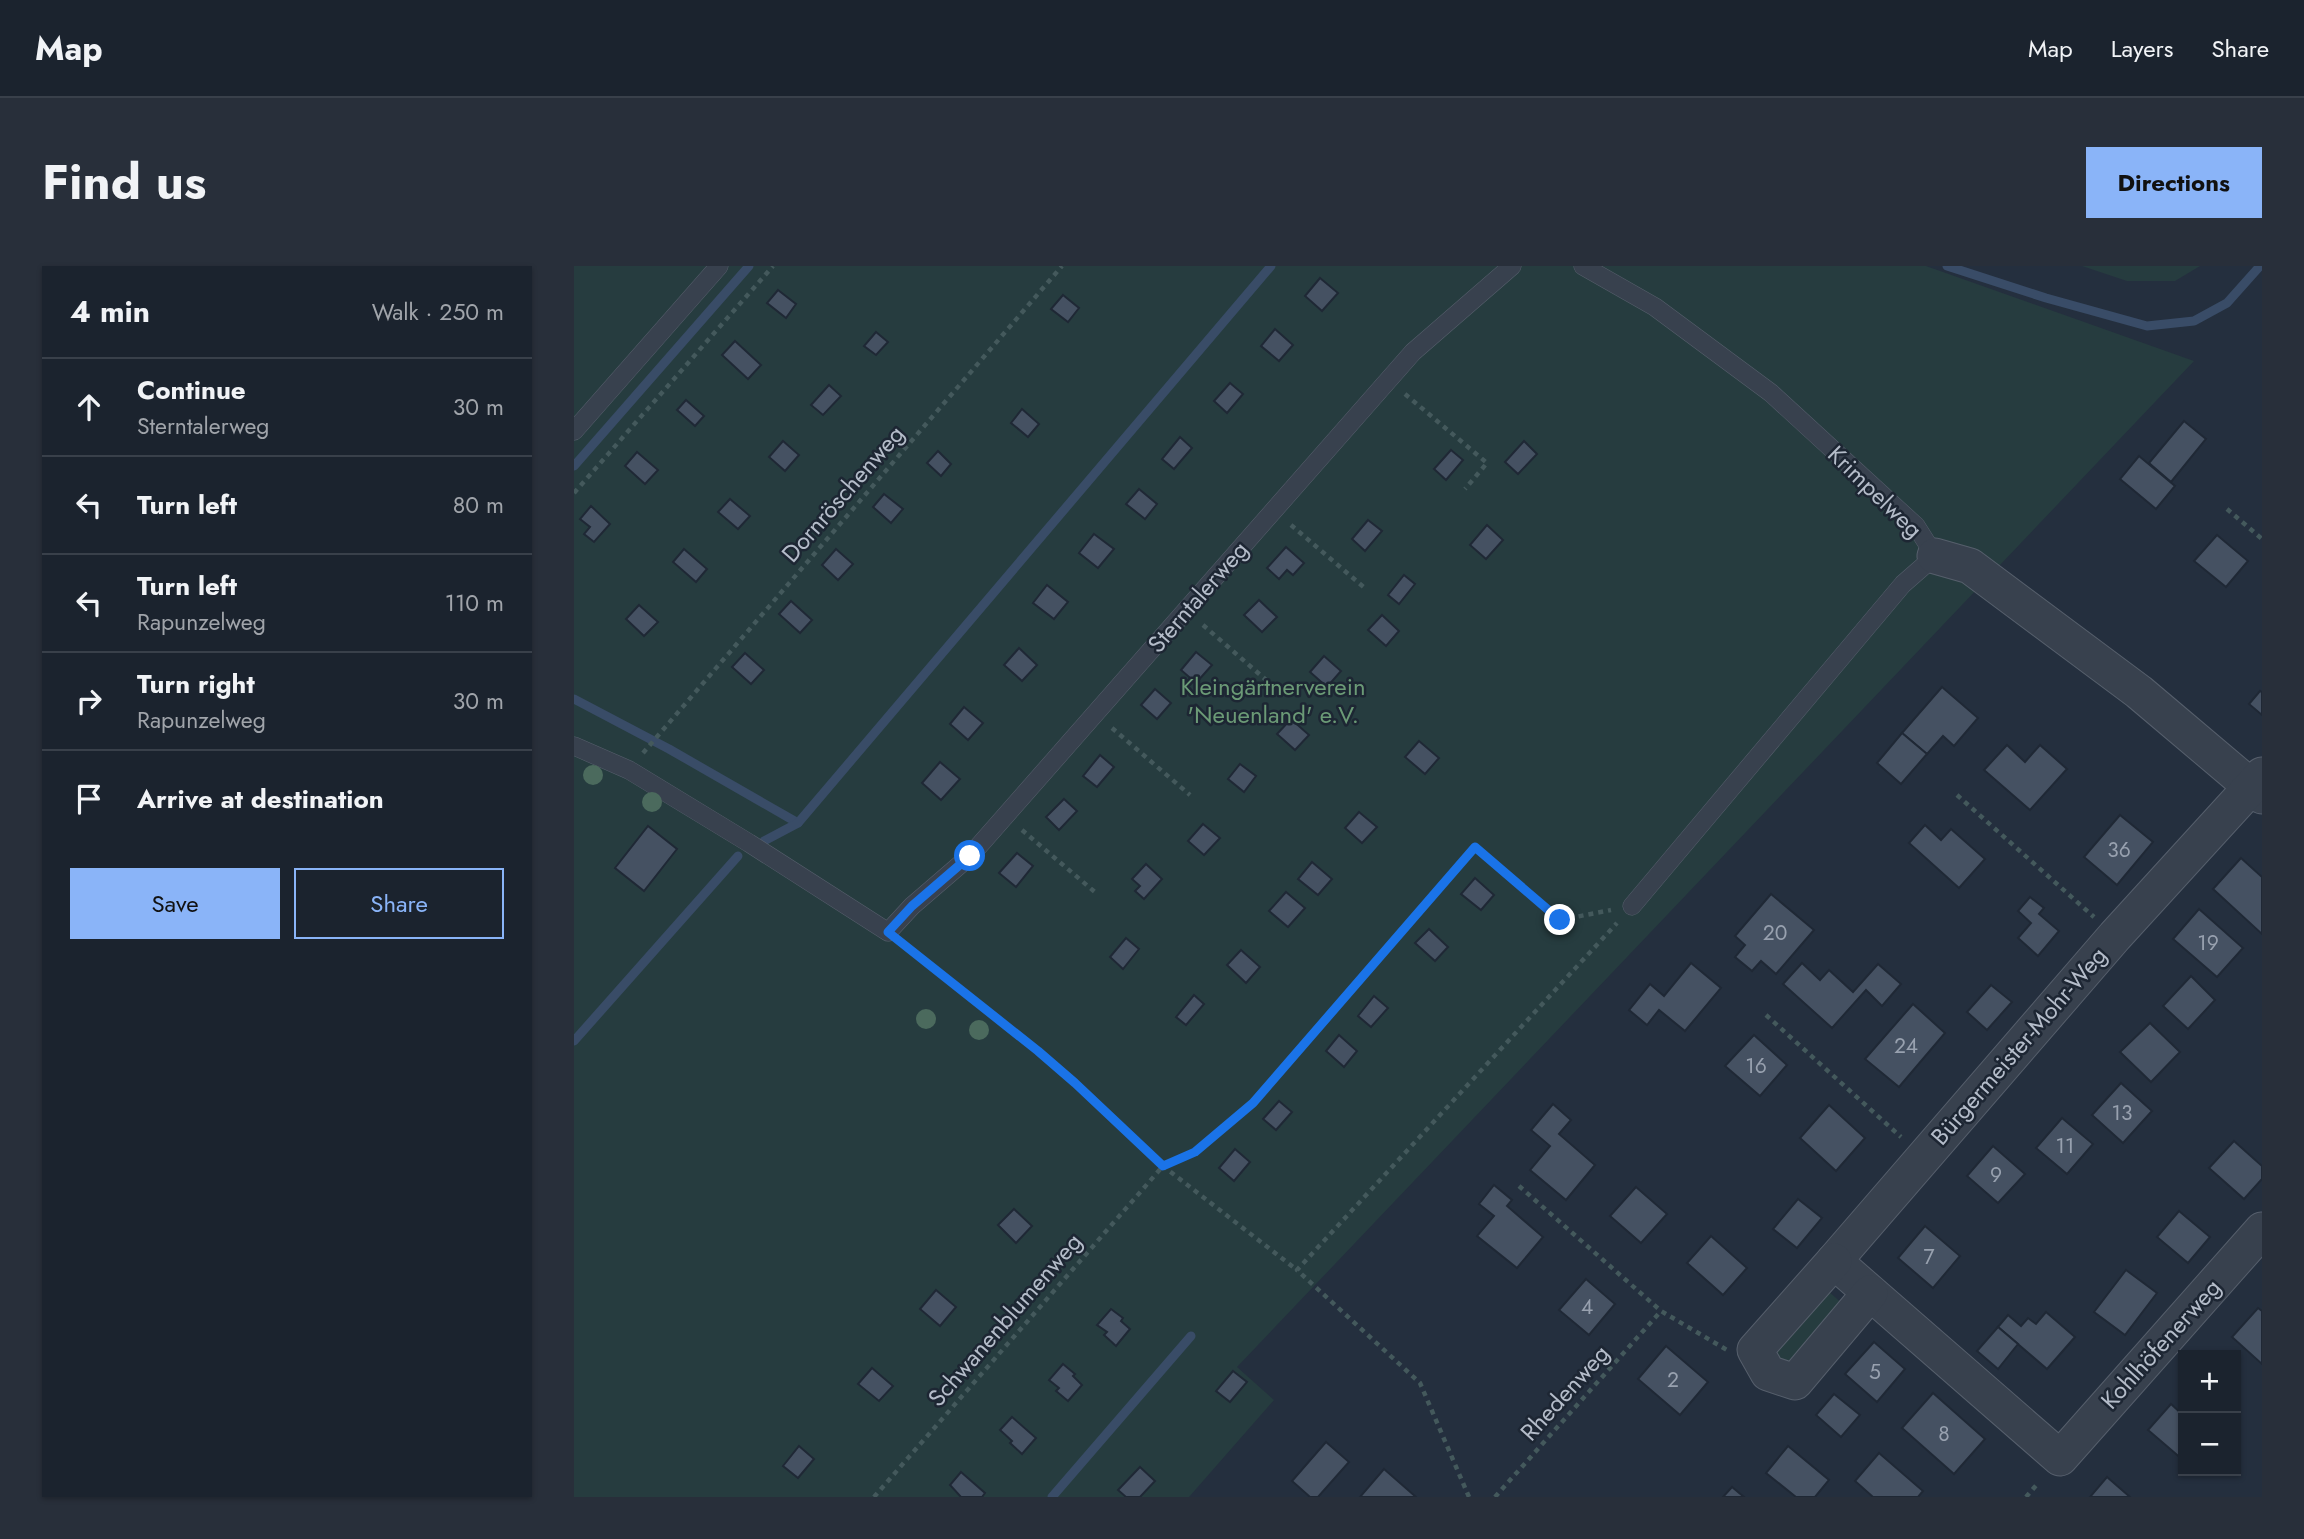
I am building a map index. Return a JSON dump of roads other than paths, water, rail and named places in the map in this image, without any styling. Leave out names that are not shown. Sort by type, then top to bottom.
[{"type":"street","name":"Krimpelweg","points":[[1935,556],[1969,566],[2139,692],[2259,786]]},
{"type":"street","name":"Bürgermeister-Mohr-Weg","points":[[1870,1293],[1795,1382],[1768,1373],[1755,1350],[2115,936],[2259,786]]},
{"type":"street","name":"Kohlhöfenerweg","points":[[1870,1293],[2060,1458],[2262,1230]]},
{"type":"street","points":[[1834,1261],[1870,1293]]},
{"type":"lane","points":[[574,431],[719,266]]},
{"type":"lane","name":"Sterntalerweg","points":[[574,746],[629,770],[888,932],[912,906],[970,856],[1413,352],[1512,266]]},
{"type":"lane","name":"Krimpelweg","points":[[1583,266],[1655,307],[1771,393],[1916,526],[1935,556]]},
{"type":"lane","points":[[1632,906],[1903,584],[1935,556]]},
{"type":"waterway","points":[[574,466],[749,266]]},
{"type":"waterway","points":[[764,841],[798,823],[1271,266]]},
{"type":"waterway","points":[[1947,266],[2046,298],[2147,326],[2194,321],[2227,303],[2260,266]]},
{"type":"waterway","points":[[574,699],[669,749],[798,823]]},
{"type":"waterway","points":[[574,1041],[738,856]]},
{"type":"waterway","points":[[1052,1497],[1191,1336]]},
{"type":"park label","name":"Kleingärtnerverein 'Neuenland' e.V.","points":[[1273,701]]}]
